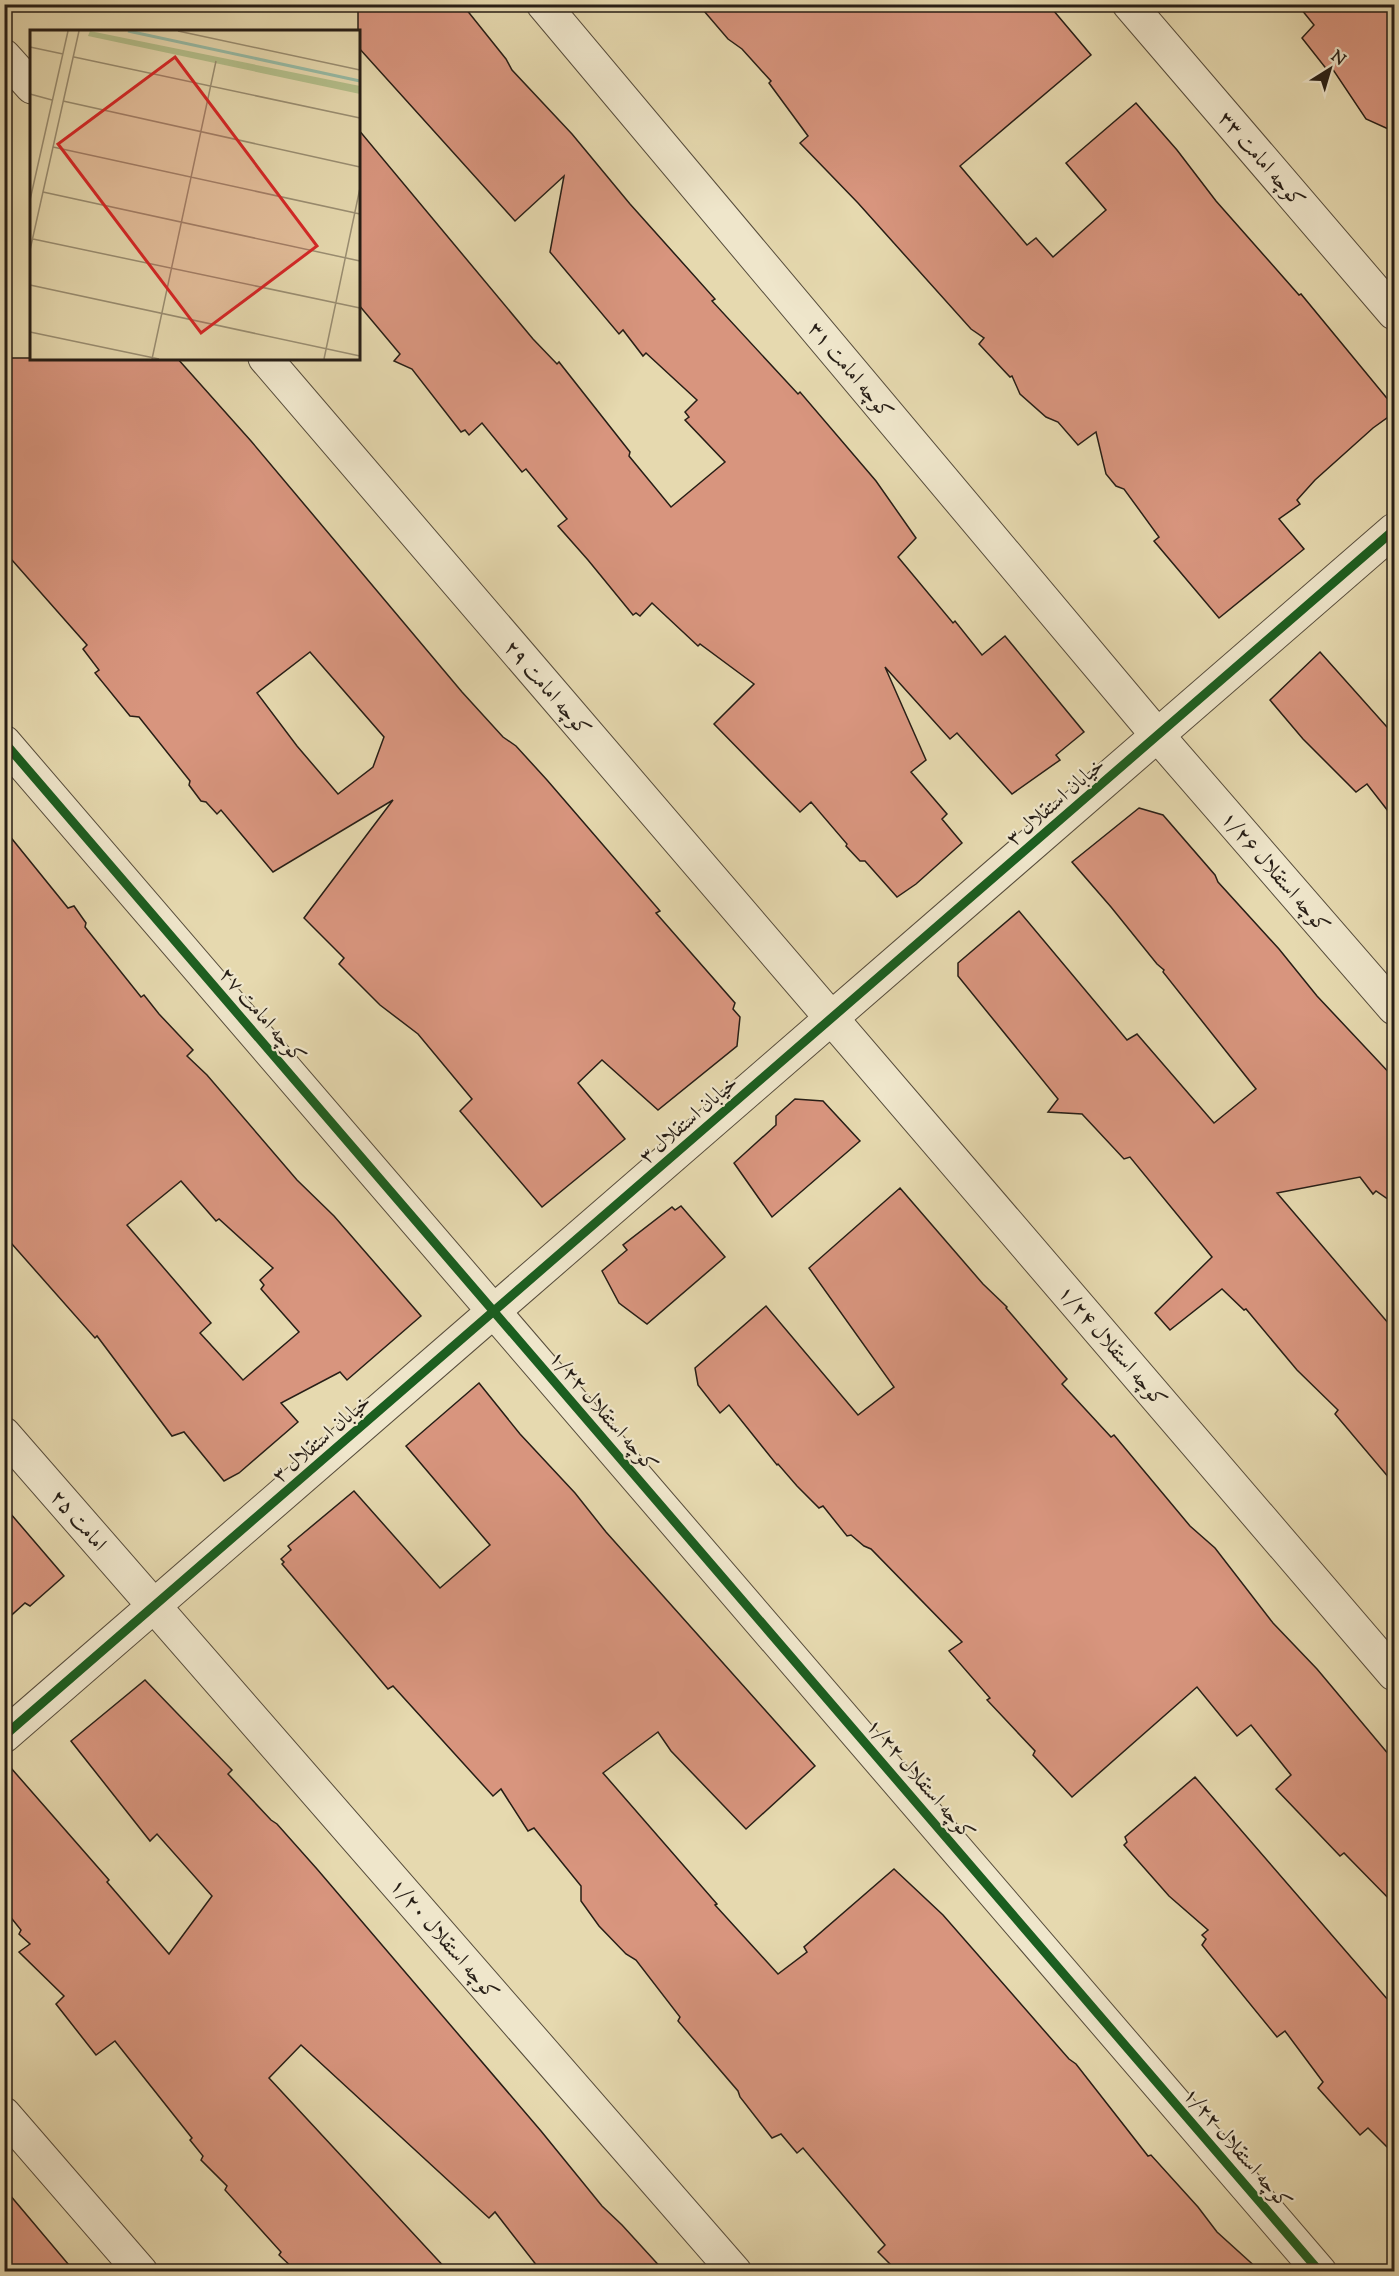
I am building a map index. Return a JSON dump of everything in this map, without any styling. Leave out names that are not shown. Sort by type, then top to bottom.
[{"type":"street","name":"کوچه امامت ۳۱","points":[[543,4],[1158,736]]},
{"type":"street","name":"کوچه امامت ۳۳","points":[[1129,4],[1395,313]]},
{"type":"street","points":[[4,56],[30,85]]},
{"type":"street","name":"کوچه امامت ۲۹","points":[[267,360],[831,1018]]},
{"type":"street","name":"خیابان استقلال ۳","points":[[4,1736],[1395,530]]},
{"type":"street","name":"کوچه استقلال ۱/۲۶","points":[[1158,736],[1395,1008]]},
{"type":"street","name":"کوچه امامت ۲۷","points":[[4,742],[494,1311]]},
{"type":"street","name":"کوچه استقلال ۱/۲۴","points":[[831,1018],[1395,1674]]},
{"type":"street","name":"کوچه استقلال ۱/۲۲","points":[[494,1311],[1320,2271]]},
{"type":"street","name":"امامت ۲۵","points":[[4,1434],[154,1606]]},
{"type":"street","name":"کوچه استقلال ۱/۲۰","points":[[154,1606],[735,2271]]},
{"type":"street","points":[[4,2114],[141,2271]]},
{"type":"building","points":[[358,4],[462,4],[506,59],[512,70],[572,134],[630,204],[715,299],[712,301],[798,394],[800,392],[876,481],[916,538],[898,557],[953,623],[955,621],[982,655],[1005,636],[1084,732],[1056,755],[1060,760],[1012,794],[957,733],[950,739],[885,667],[926,760],[911,772],[947,814],[942,819],[962,843],[916,884],[897,897],[865,861],[860,861],[846,846],[847,844],[811,802],[800,812],[714,724],[754,684],[700,644],[698,646],[652,603],[640,616],[636,613],[633,615],[558,526],[567,519],[526,469],[522,472],[482,423],[469,435],[465,430],[461,432],[412,369],[394,361],[400,354],[360,306],[360,131],[533,339],[557,364],[559,362],[630,452],[629,456],[671,507],[725,462],[685,420],[689,417],[685,412],[697,400],[646,353],[643,356],[623,330],[619,334],[550,252],[564,176],[515,221],[360,49],[360,30],[358,30]]},
{"type":"building","points":[[698,4],[1048,4],[1091,55],[960,166],[1027,245],[1036,238],[1053,257],[1106,210],[1066,163],[1136,103],[1177,150],[1216,201],[1299,295],[1301,294],[1395,408],[1395,412],[1373,428],[1315,480],[1297,500],[1300,504],[1279,519],[1304,549],[1219,618],[1154,541],[1159,537],[1124,489],[1116,486],[1106,474],[1096,432],[1078,445],[1058,422],[1046,417],[1020,394],[1012,376],[1010,377],[979,344],[984,338],[971,329],[858,203],[800,143],[808,136],[769,83],[771,81],[742,49],[728,39]]},
{"type":"building","points":[[1297,4],[1395,4],[1395,132],[1366,119],[1332,68],[1328,71],[1302,38],[1314,25]]},
{"type":"building","points":[[4,358],[179,360],[251,441],[462,692],[547,780],[660,911],[656,913],[735,1003],[733,1009],[740,1017],[737,1046],[658,1110],[602,1060],[578,1083],[625,1139],[542,1207],[460,1111],[472,1099],[418,1034],[380,1005],[339,964],[344,958],[304,918],[393,800],[273,872],[221,810],[217,814],[206,802],[201,801],[189,785],[190,781],[139,717],[130,716],[95,673],[99,670],[83,649],[87,645],[4,551]],"holes":[[[310,652],[384,737],[373,767],[338,794],[297,746],[257,693]]]},
{"type":"building","points":[[1320,652],[1395,736],[1395,820],[1367,784],[1356,792],[1303,739],[1270,700]]},
{"type":"building","points":[[1139,808],[1163,815],[1317,996],[1395,1079],[1395,1204],[1376,1191],[1373,1194],[1360,1177],[1277,1193],[1395,1331],[1395,1485],[1335,1414],[1338,1410],[1297,1370],[1246,1309],[1244,1310],[1222,1289],[1170,1330],[1155,1313],[1212,1257],[1130,1157],[1124,1159],[1082,1114],[1048,1112],[1058,1099],[958,976],[958,963],[1019,911],[1127,1040],[1137,1034],[1214,1123],[1256,1089],[1163,972],[1164,970],[1072,862]]},
{"type":"building","points":[[4,829],[68,908],[74,906],[86,923],[85,927],[141,997],[144,995],[193,1050],[187,1056],[207,1075],[297,1180],[334,1216],[421,1316],[347,1380],[340,1372],[281,1403],[298,1422],[239,1473],[224,1481],[184,1432],[172,1436],[97,1336],[95,1338],[4,1235]],"holes":[[[181,1181],[216,1221],[219,1219],[273,1268],[260,1280],[264,1285],[261,1289],[299,1332],[243,1380],[200,1333],[211,1323],[127,1225]]]},
{"type":"building","points":[[795,1099],[823,1101],[860,1141],[772,1217],[734,1163],[776,1125],[776,1116]]},
{"type":"building","points":[[900,1188],[983,1284],[1007,1307],[1067,1379],[1062,1384],[1111,1437],[1114,1435],[1190,1526],[1215,1548],[1273,1623],[1317,1669],[1395,1762],[1395,1905],[1344,1853],[1340,1856],[1276,1789],[1291,1775],[1251,1725],[1237,1736],[1197,1687],[1072,1797],[1033,1755],[1035,1751],[987,1700],[990,1698],[949,1651],[962,1642],[871,1549],[851,1535],[847,1536],[823,1506],[819,1508],[797,1486],[777,1465],[729,1405],[720,1413],[698,1385],[695,1368],[766,1306],[858,1415],[894,1387],[809,1268]]},
{"type":"building","points":[[681,1206],[725,1257],[647,1324],[619,1303],[602,1271],[627,1250],[623,1245],[672,1207],[675,1210]]},
{"type":"building","points":[[479,1383],[520,1434],[575,1493],[606,1532],[815,1766],[746,1829],[671,1751],[658,1732],[603,1773],[717,1904],[715,1905],[778,1974],[807,1952],[804,1947],[894,1869],[943,1915],[1069,2059],[1076,2064],[1148,2156],[1151,2155],[1198,2207],[1217,2232],[1260,2271],[897,2271],[878,2252],[885,2245],[803,2148],[797,2153],[781,2134],[772,2138],[740,2097],[738,2091],[678,2021],[680,2017],[636,1960],[626,1954],[599,1926],[581,1901],[581,1886],[534,1828],[528,1831],[501,1789],[493,1796],[393,1686],[388,1689],[282,1564],[284,1562],[281,1559],[291,1550],[288,1546],[354,1491],[440,1588],[490,1545],[406,1446]]},
{"type":"building","points":[[4,1506],[64,1576],[30,1606],[25,1603],[4,1622]]},
{"type":"building","points":[[145,1680],[232,1770],[228,1774],[317,1869],[541,2131],[602,2206],[664,2271],[541,2271],[495,2212],[489,2218],[301,2045],[269,2078],[448,2271],[296,2271],[279,2255],[281,2252],[225,2190],[227,2186],[201,2160],[203,2156],[190,2140],[192,2138],[115,2041],[96,2055],[56,2004],[64,1996],[19,1952],[30,1944],[19,1934],[21,1930],[4,1909],[4,1760],[109,1880],[107,1882],[169,1954],[212,1896],[157,1834],[150,1841],[71,1741]]},
{"type":"building","points":[[1195,1777],[1395,2008],[1395,2155],[1368,2128],[1360,2135],[1318,2088],[1323,2082],[1285,2031],[1277,2037],[1202,1945],[1206,1939],[1202,1935],[1208,1930],[1169,1896],[1124,1845],[1127,1842],[1125,1837]]},
{"type":"building","points":[[4,2188],[74,2271],[4,2271]]},
{"type":"cycle path","points":[[4,1736],[1394,530]]},
{"type":"cycle path","points":[[4,742],[1320,2272]]}]
